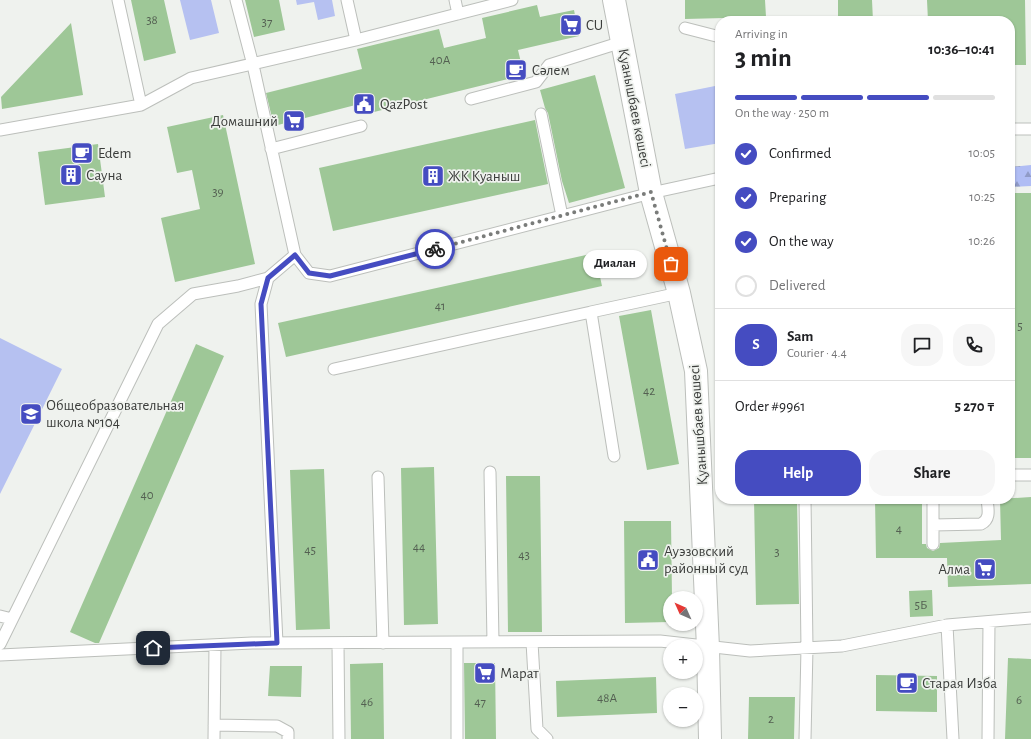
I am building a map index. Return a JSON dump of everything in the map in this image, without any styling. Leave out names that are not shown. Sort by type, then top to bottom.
[{"type":"street","name":"Қуанышбаев көшесі","points":[[614,0],[651,192],[679,293],[696,371],[708,648],[710,739]]},
{"type":"lane","points":[[118,0],[141,105]]},
{"type":"lane","points":[[236,0],[253,64],[295,255],[309,273],[330,276],[651,192],[715,179]]},
{"type":"lane","points":[[346,0],[356,40]]},
{"type":"lane","points":[[455,0],[458,14]]},
{"type":"lane","points":[[0,130],[141,105],[191,78],[356,40],[512,0]]},
{"type":"lane","points":[[685,28],[715,36]]},
{"type":"lane","points":[[471,99],[536,82],[549,65],[622,42]]},
{"type":"lane","points":[[541,114],[562,216]]},
{"type":"lane","points":[[271,149],[361,126]]},
{"type":"lane","points":[[1015,129],[1031,129]]},
{"type":"lane","points":[[0,644],[158,324],[193,294],[238,286],[268,278],[295,255]]},
{"type":"lane","points":[[268,278],[261,304],[277,643]]},
{"type":"lane","points":[[334,369],[679,293]]},
{"type":"lane","points":[[591,312],[614,456]]},
{"type":"lane","points":[[490,472],[493,642]]},
{"type":"lane","points":[[1015,474],[1031,475]]},
{"type":"lane","points":[[378,477],[383,643]]},
{"type":"lane","points":[[805,739],[807,648],[806,504]]},
{"type":"lane","points":[[933,504],[933,544]]},
{"type":"lane","points":[[933,525],[982,524],[986,522],[988,516],[988,504]]},
{"type":"lane","points":[[0,616],[12,619]]},
{"type":"lane","points":[[0,655],[277,643],[338,644],[660,641],[708,648],[750,651],[842,646],[947,625],[1031,618]]},
{"type":"lane","points":[[988,739],[989,622]]},
{"type":"lane","points":[[947,625],[952,739]]},
{"type":"lane","points":[[532,642],[537,729],[547,739]]},
{"type":"lane","points":[[457,643],[457,739]]},
{"type":"lane","points":[[338,644],[340,739]]},
{"type":"lane","points":[[214,739],[215,645]]},
{"type":"lane","points":[[214,724],[277,726],[288,732],[288,739]]},
{"type":"green space","points":[[1031,165],[1031,186],[1015,187],[1015,167]]},
{"type":"shaded area","points":[[180,0],[211,0],[219,33],[190,40]]},
{"type":"shaded area","points":[[296,0],[332,0],[335,16],[318,20],[314,2],[297,5]]},
{"type":"shaded area","points":[[715,86],[715,144],[685,149],[675,94]]},
{"type":"shaded area","points":[[0,338],[62,369],[0,494]]},
{"type":"building","points":[[131,0],[164,0],[176,53],[144,61]]},
{"type":"building","points":[[245,0],[279,0],[285,30],[254,37]]},
{"type":"building","points":[[685,0],[765,0],[766,16],[715,16],[715,18],[685,19]]},
{"type":"building","points":[[838,0],[872,0],[873,16],[838,16]]},
{"type":"building","points":[[927,0],[1025,0],[1026,65],[1015,65],[1015,16],[928,16]]},
{"type":"building","points":[[537,5],[540,17],[574,10],[579,36],[518,50],[524,75],[374,112],[371,101],[274,126],[266,93],[362,69],[357,49],[439,29],[444,48],[486,38],[482,18]]},
{"type":"building","points":[[71,23],[83,95],[2,109],[1,97]]},
{"type":"building","points":[[595,75],[625,188],[569,203],[562,181],[548,113],[540,90]]},
{"type":"building","points":[[223,115],[255,264],[175,282],[161,218],[200,209],[192,170],[177,173],[167,127]]},
{"type":"building","name":"ЖК Куаныш","points":[[535,120],[548,184],[333,231],[319,168]]},
{"type":"building","name":"Сауна","points":[[98,144],[105,197],[45,205],[38,152]]},
{"type":"building","points":[[1015,193],[1031,193],[1031,458],[1015,458]]},
{"type":"building","points":[[595,253],[602,286],[286,357],[278,323]]},
{"type":"building","points":[[651,310],[679,464],[647,470],[619,316]]},
{"type":"building","points":[[196,344],[224,356],[99,643],[95,643],[70,632]]},
{"type":"building","points":[[434,467],[438,624],[404,625],[401,468]]},
{"type":"building","points":[[324,469],[330,629],[296,630],[290,470]]},
{"type":"building","points":[[506,476],[540,476],[542,632],[508,632]]},
{"type":"building","points":[[1031,497],[1031,584],[948,587],[947,558],[876,558],[875,504],[922,504],[922,544],[926,544],[927,548],[933,551],[939,548],[940,543],[1001,540],[1000,504],[1015,504],[1015,498]]},
{"type":"building","points":[[754,504],[797,504],[799,604],[756,605]]},
{"type":"building","name":"Ауэзовский районный суд","points":[[624,521],[671,521],[672,591],[663,591],[663,622],[625,623]]},
{"type":"building","points":[[932,590],[933,616],[910,617],[909,591]]},
{"type":"building","points":[[1008,658],[1031,659],[1031,739],[1005,739]]},
{"type":"building","points":[[383,663],[384,739],[351,739],[350,664]]},
{"type":"building","points":[[464,663],[495,663],[496,739],[465,739]]},
{"type":"building","points":[[270,666],[302,666],[301,697],[268,696]]},
{"type":"building","points":[[876,675],[937,676],[937,712],[876,711]]},
{"type":"building","points":[[656,677],[657,713],[557,717],[556,681]]},
{"type":"building","points":[[749,697],[795,697],[794,739],[748,739]]},
{"type":"way so far","points":[[435,249],[651,192],[671,264]]},
{"type":"place","name":"CU","points":[[571,25]]},
{"type":"place","name":"Cәлем","points":[[516,70]]},
{"type":"place","name":"QazPost","points":[[364,104]]},
{"type":"place","name":"Домашний","points":[[294,121]]},
{"type":"place","name":"Edem","points":[[82,153]]},
{"type":"place","name":"Сауна","points":[[71,175]]},
{"type":"place","name":"ЖК Куаныш","points":[[433,176]]},
{"type":"place","name":"Диалан","points":[[671,264]]},
{"type":"place","name":"Общеобразовательная школа №104","points":[[31,414]]},
{"type":"place","name":"Ауэзовский районный суд","points":[[648,560]]},
{"type":"place","name":"Алма","points":[[985,569]]},
{"type":"place","name":"Марат","points":[[485,673]]},
{"type":"place","name":"Старая Изба","points":[[907,683]]},
{"type":"route","points":[[153,648],[277,643],[261,304],[268,278],[295,255],[309,273],[330,276],[435,249]]}]
